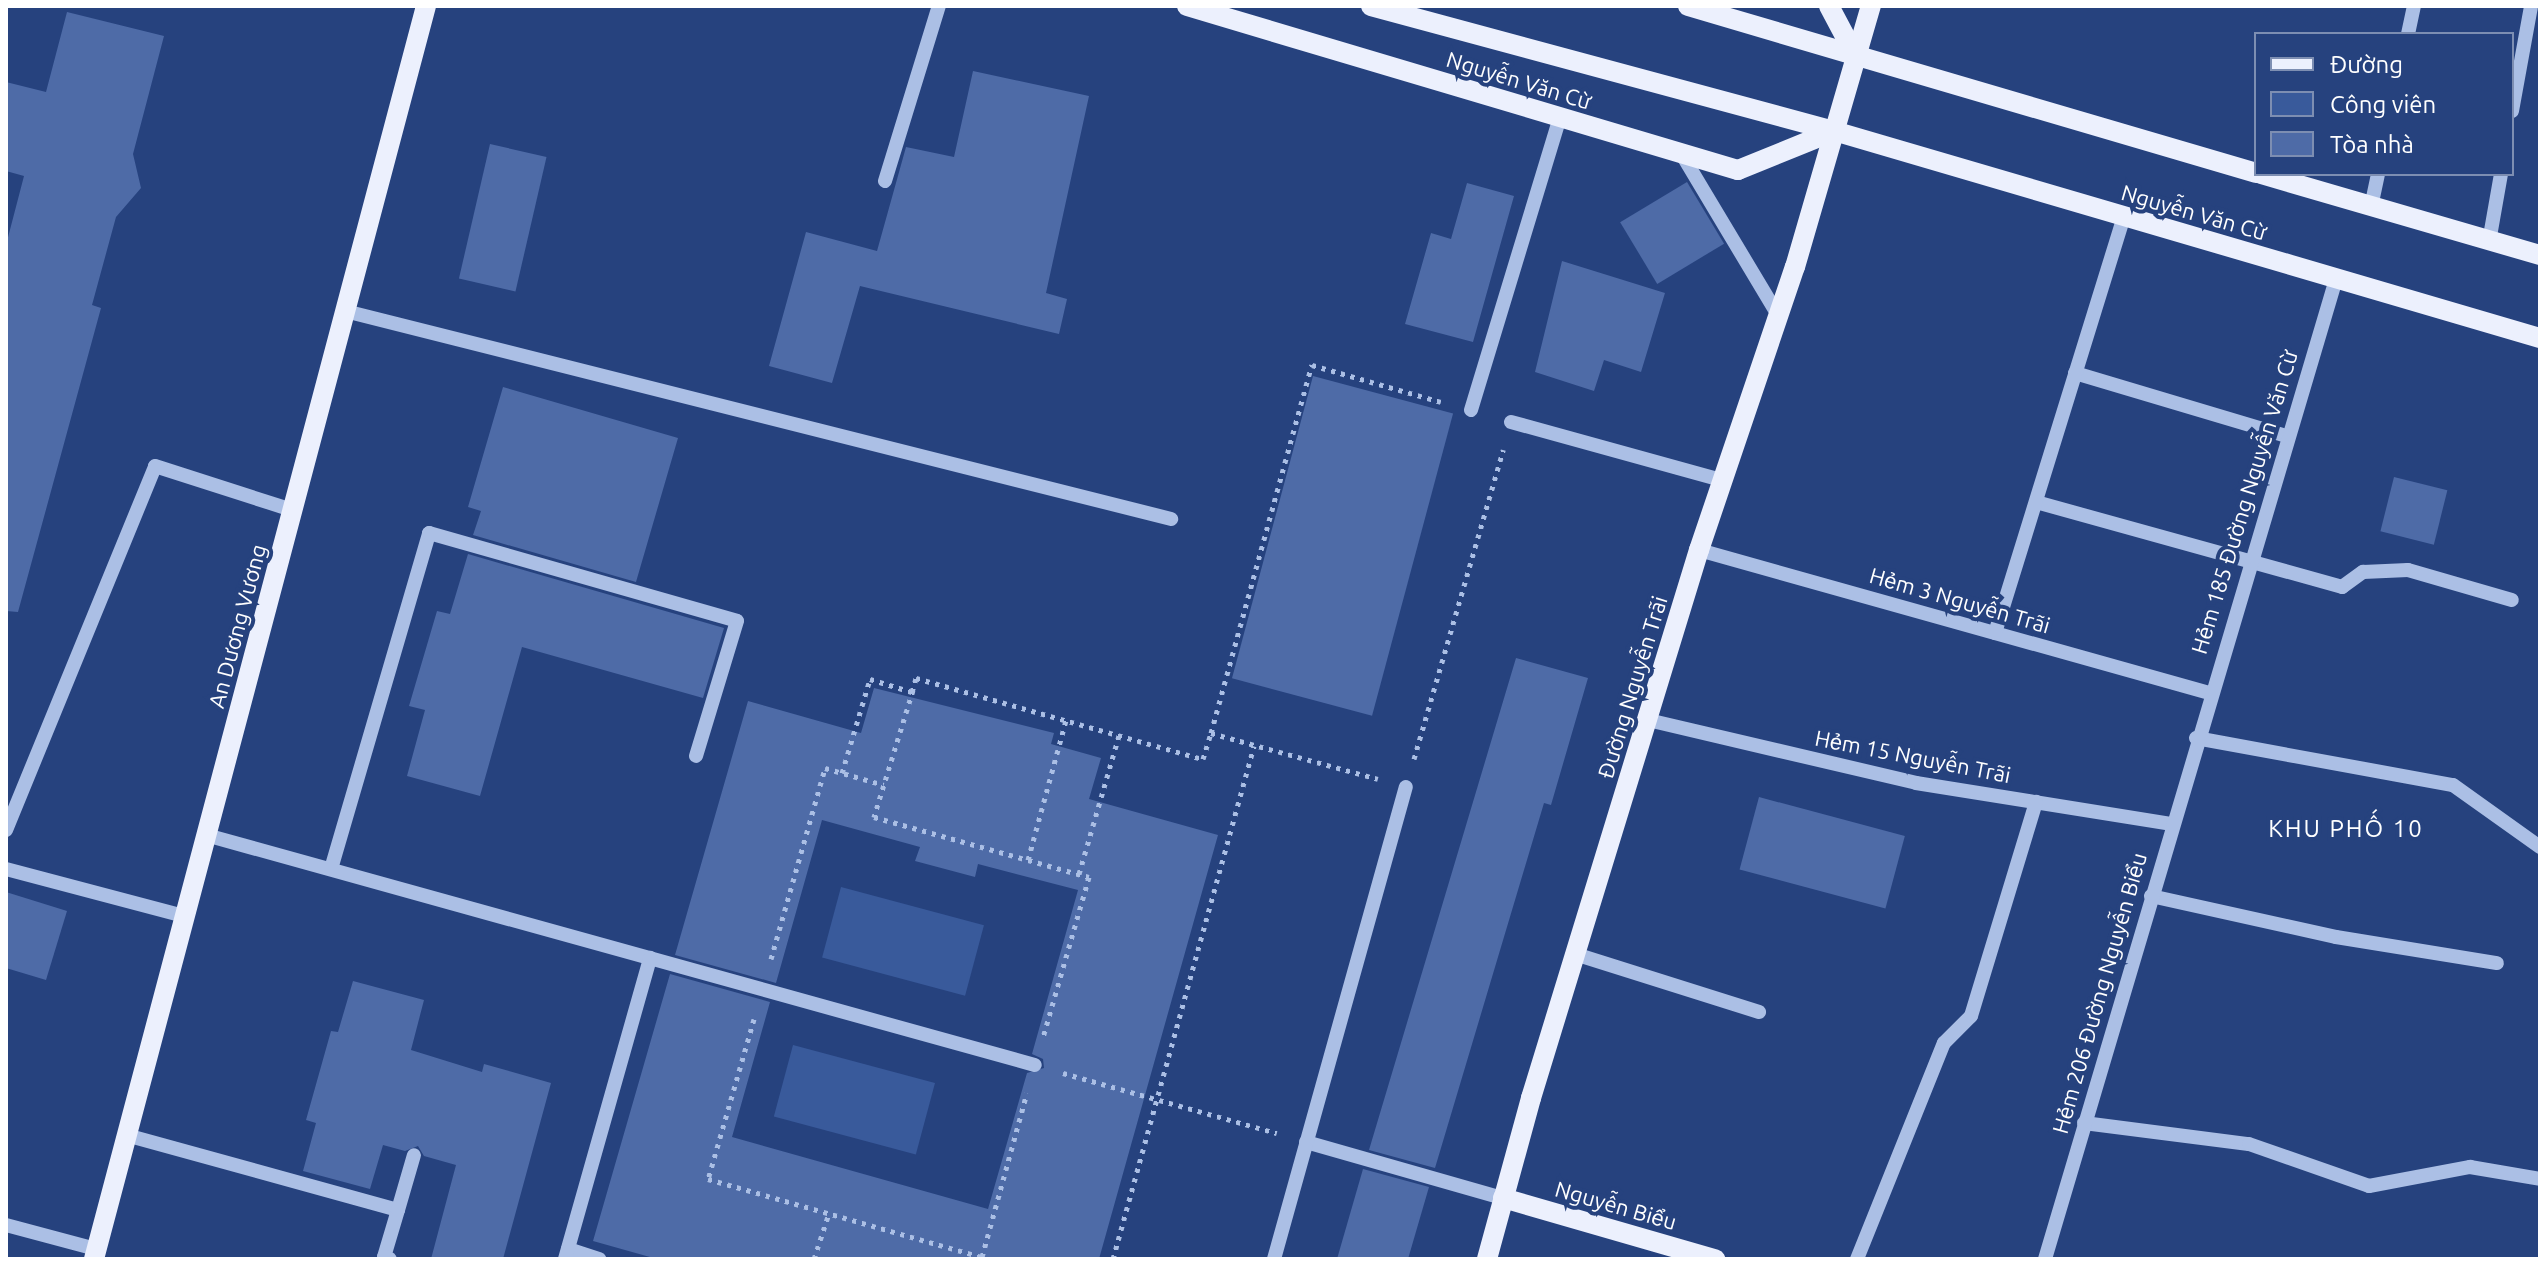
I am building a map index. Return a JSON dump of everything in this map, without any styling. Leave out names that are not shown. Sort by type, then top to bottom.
[{"type":"main road","name":"An Dương Vương","points":[[95,1254],[426,6]]},
{"type":"main road","name":"Nguyễn Văn Cừ","points":[[1187,6],[1738,170],[1834,131]]},
{"type":"main road","name":"Nguyễn Văn Cừ","points":[[1371,6],[1834,131],[2540,338]]},
{"type":"main road","points":[[1688,6],[2254,172]]},
{"type":"main road","points":[[1829,6],[1856,57]]},
{"type":"main road","name":"Đường Nguyễn Trãi","points":[[1487,1259],[1575,954],[1699,550],[1778,315],[1871,6]]},
{"type":"main road","points":[[2268,176],[2540,255]]},
{"type":"main road","name":"Nguyễn Biểu","points":[[1503,1198],[1715,1259]]},
{"type":"street","points":[[885,181],[939,6]]},
{"type":"street","points":[[2408,32],[2414,6]]},
{"type":"street","points":[[2514,100],[2531,6]]},
{"type":"street","points":[[1471,410],[1560,117]]},
{"type":"street","points":[[1681,153],[1778,315]]},
{"type":"street","points":[[2371,207],[2378,176]]},
{"type":"street","points":[[2489,242],[2501,176]]},
{"type":"street","points":[[1995,633],[2124,217]]},
{"type":"street","name":"Hẻm 185 Đường Nguyễn Văn Cừ","points":[[2196,738],[2248,559],[2336,279]]},
{"type":"street","points":[[345,311],[1171,519]]},
{"type":"street","points":[[2075,373],[2287,436]]},
{"type":"street","points":[[1511,422],[1722,480]]},
{"type":"street","points":[[6,830],[155,466],[292,510]]},
{"type":"street","points":[[2036,502],[2342,587],[2363,572],[2408,570],[2512,600]]},
{"type":"street","points":[[331,869],[429,533],[737,621],[696,756]]},
{"type":"street","name":"Hẻm 3 Nguyễn Trãi","points":[[1699,550],[2209,693]]},
{"type":"street","name":"Hẻm 15 Nguyễn Trãi","points":[[1648,720],[1916,783],[2171,824]]},
{"type":"street","points":[[2196,738],[2453,785],[2540,847]]},
{"type":"street","name":"Hẻm 206 Đường Nguyễn Biểu","points":[[2045,1259],[2196,738]]},
{"type":"street","points":[[1274,1259],[1406,787]]},
{"type":"street","points":[[1857,1259],[1944,1043],[1971,1016],[2036,802]]},
{"type":"street","points":[[206,835],[1035,1065]]},
{"type":"street","points":[[6,869],[184,916]]},
{"type":"street","points":[[2151,896],[2336,937],[2497,963]]},
{"type":"street","points":[[1575,954],[1759,1012]]},
{"type":"street","points":[[599,1259],[567,1254],[650,958]]},
{"type":"street","points":[[2084,1123],[2249,1144],[2369,1186],[2470,1167],[2540,1179]]},
{"type":"street","points":[[126,1135],[398,1210]]},
{"type":"street","points":[[1306,1142],[1503,1198]]},
{"type":"street","points":[[390,1259],[384,1257],[414,1155]]},
{"type":"street","points":[[6,1225],[95,1254]]},
{"type":"path","points":[[814,1259],[829,1213],[982,1257],[1089,877],[874,817],[916,678],[1203,759],[1312,365],[1471,410]]},
{"type":"path","points":[[1211,733],[1406,787],[1511,422]]},
{"type":"path","points":[[884,785],[842,773],[870,679],[912,692]]},
{"type":"path","points":[[1028,860],[1066,720]]},
{"type":"path","points":[[1079,874],[1119,735]]},
{"type":"path","points":[[1113,1259],[1254,746]]},
{"type":"path","points":[[1035,1065],[1306,1142]]},
{"type":"green space","points":[[841,887],[984,925],[965,996],[822,958]]},
{"type":"green space","points":[[793,1045],[935,1083],[916,1155],[774,1116]]},
{"type":"building","points":[[67,12],[164,36],[133,154],[141,188],[116,217],[92,305],[101,308],[18,612],[6,611],[6,245],[24,176],[6,171],[6,82],[46,92]]},
{"type":"building","points":[[973,71],[1089,96],[1046,293],[1067,299],[1059,334],[860,286],[832,383],[769,366],[806,232],[877,251],[906,147],[954,157]]},
{"type":"building","points":[[490,144],[547,157],[515,292],[459,278]]},
{"type":"building","points":[[1687,182],[1724,244],[1657,284],[1620,222]]},
{"type":"building","points":[[1467,183],[1514,196],[1473,342],[1405,324],[1431,233],[1451,239]]},
{"type":"building","points":[[1562,261],[1665,293],[1641,372],[1604,360],[1594,391],[1535,372]]},
{"type":"building","points":[[1313,376],[1453,414],[1372,716],[1232,678]]},
{"type":"building","points":[[503,387],[678,438],[636,582],[473,535],[481,511],[468,507]]},
{"type":"building","points":[[2394,477],[2447,490],[2434,545],[2380,531]]},
{"type":"building","points":[[468,554],[724,628],[703,698],[522,647],[480,796],[407,776],[425,710],[409,706],[437,611],[450,614]]},
{"type":"building","points":[[1516,658],[1588,678],[1551,805],[1544,803],[1435,1168],[1369,1150]]},
{"type":"building","points":[[874,688],[1054,733],[1051,744],[1101,758],[1089,799],[1218,835],[1099,1259],[657,1259],[593,1241],[670,974],[770,1002],[732,1137],[988,1209],[1027,1073],[1044,1068],[1043,1059],[1032,1054],[1078,890],[978,864],[975,877],[915,861],[920,847],[822,820],[776,983],[675,955],[748,701],[861,733]]},
{"type":"building","points":[[1759,797],[1905,836],[1885,909],[1740,869]]},
{"type":"building","points":[[6,892],[67,911],[46,980],[6,968]]},
{"type":"building","points":[[353,981],[424,1000],[411,1050],[482,1072],[484,1064],[551,1083],[503,1259],[431,1259],[456,1165],[424,1156],[418,1146],[405,1151],[383,1145],[370,1189],[303,1171],[316,1123],[306,1120],[331,1031],[338,1032]]},
{"type":"building","points":[[1363,1169],[1429,1187],[1408,1259],[1337,1259]]},
{"type":"district","name":"KHU PHỐ 10","points":[[2346,829]]}]
